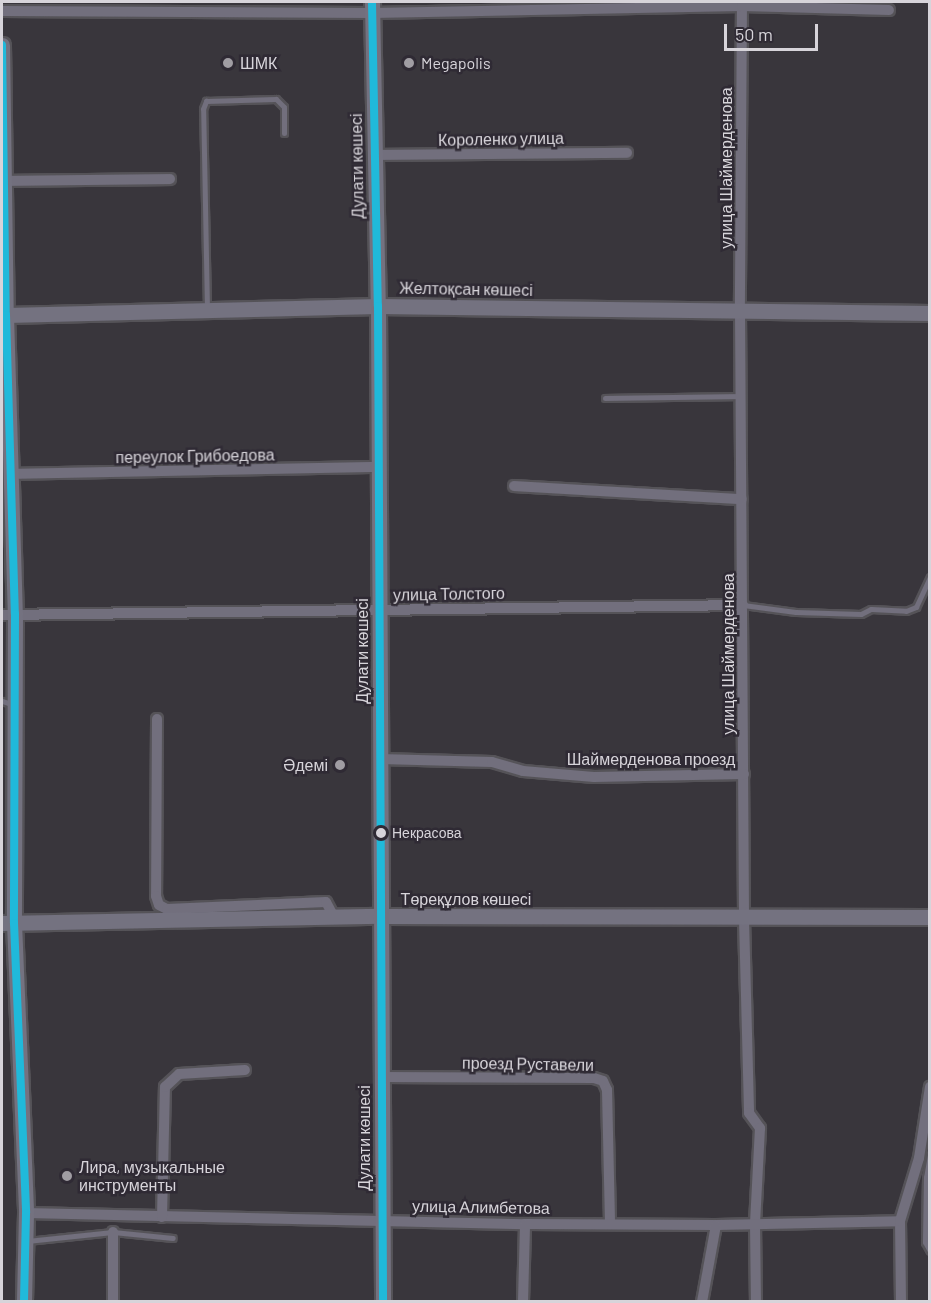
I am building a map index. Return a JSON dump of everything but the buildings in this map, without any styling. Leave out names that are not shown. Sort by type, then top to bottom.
[{"type":"main road","name":"Дулати көшесі","points":[[372,8],[378,306],[383,1302]]},
{"type":"main road","points":[[2,45],[4,315],[11,474],[7,505],[8,614],[12,661],[8,703],[15,856],[8,923],[26,1213],[24,1302]]},
{"type":"main road","name":"Желтоқсан көшесі","points":[[4,315],[378,306],[930,313]]},
{"type":"main road","points":[[2,877],[15,856]]},
{"type":"main road","name":"Төреқұлов көшесі","points":[[8,923],[380,916],[744,919],[930,917]]},
{"type":"street","points":[[2,11],[742,4],[889,10]]},
{"type":"street","name":"улица Шаймерденова","points":[[742,4],[740,311],[744,919],[749,1113],[760,1128],[755,1224],[756,1302]]},
{"type":"street","name":"Короленко улица","points":[[375,155],[627,153]]},
{"type":"street","points":[[3,181],[170,180]]},
{"type":"street","name":"переулок Грибоедова","points":[[11,474],[379,467]]},
{"type":"street","points":[[514,486],[742,499]]},
{"type":"street","name":"улица Толстого","points":[[8,614],[743,605]]},
{"type":"street","points":[[158,719],[156,896],[159,905],[167,909],[326,902],[334,917]]},
{"type":"street","name":"Шаймерденова проезд","points":[[380,759],[492,762],[524,771],[594,777],[744,774]]},
{"type":"street","points":[[162,1217],[165,1088],[179,1074],[245,1070]]},
{"type":"street","name":"проезд Руставели","points":[[381,1077],[594,1078],[603,1081],[607,1090],[610,1224]]},
{"type":"street","points":[[901,1302],[900,1221],[919,1158],[930,1087]]},
{"type":"street","name":"улица Алимбетова","points":[[26,1213],[525,1224],[716,1225],[900,1221]]},
{"type":"street","points":[[523,1302],[525,1224]]},
{"type":"street","points":[[702,1302],[716,1225]]},
{"type":"street","points":[[113,1232],[113,1302]]},
{"type":"lane","points":[[207,310],[203,109],[207,101],[276,99],[284,107],[284,133]]},
{"type":"lane","points":[[605,398],[741,396]]},
{"type":"lane","name":"улица Толстого","points":[[743,605],[796,612],[861,614],[871,609],[906,611],[916,607],[930,577]]},
{"type":"lane","points":[[930,1155],[926,1177],[925,1242],[930,1251]]},
{"type":"lane","points":[[26,1241],[113,1232],[173,1238]]},
{"type":"transit line","points":[[372,2],[378,306],[383,1302]]},
{"type":"transit line","points":[[2,45],[6,315],[15,614],[14,923],[26,1213],[24,1302]]},
{"type":"place","name":"ШМК","points":[[228,63]]},
{"type":"place","name":"Megapolis","points":[[409,63]]},
{"type":"place","name":"Әдемі","points":[[340,765]]},
{"type":"place","name":"Некрасова","points":[[381,833]]},
{"type":"place","name":"Лира, музыкальные инструменты","points":[[67,1176]]}]
